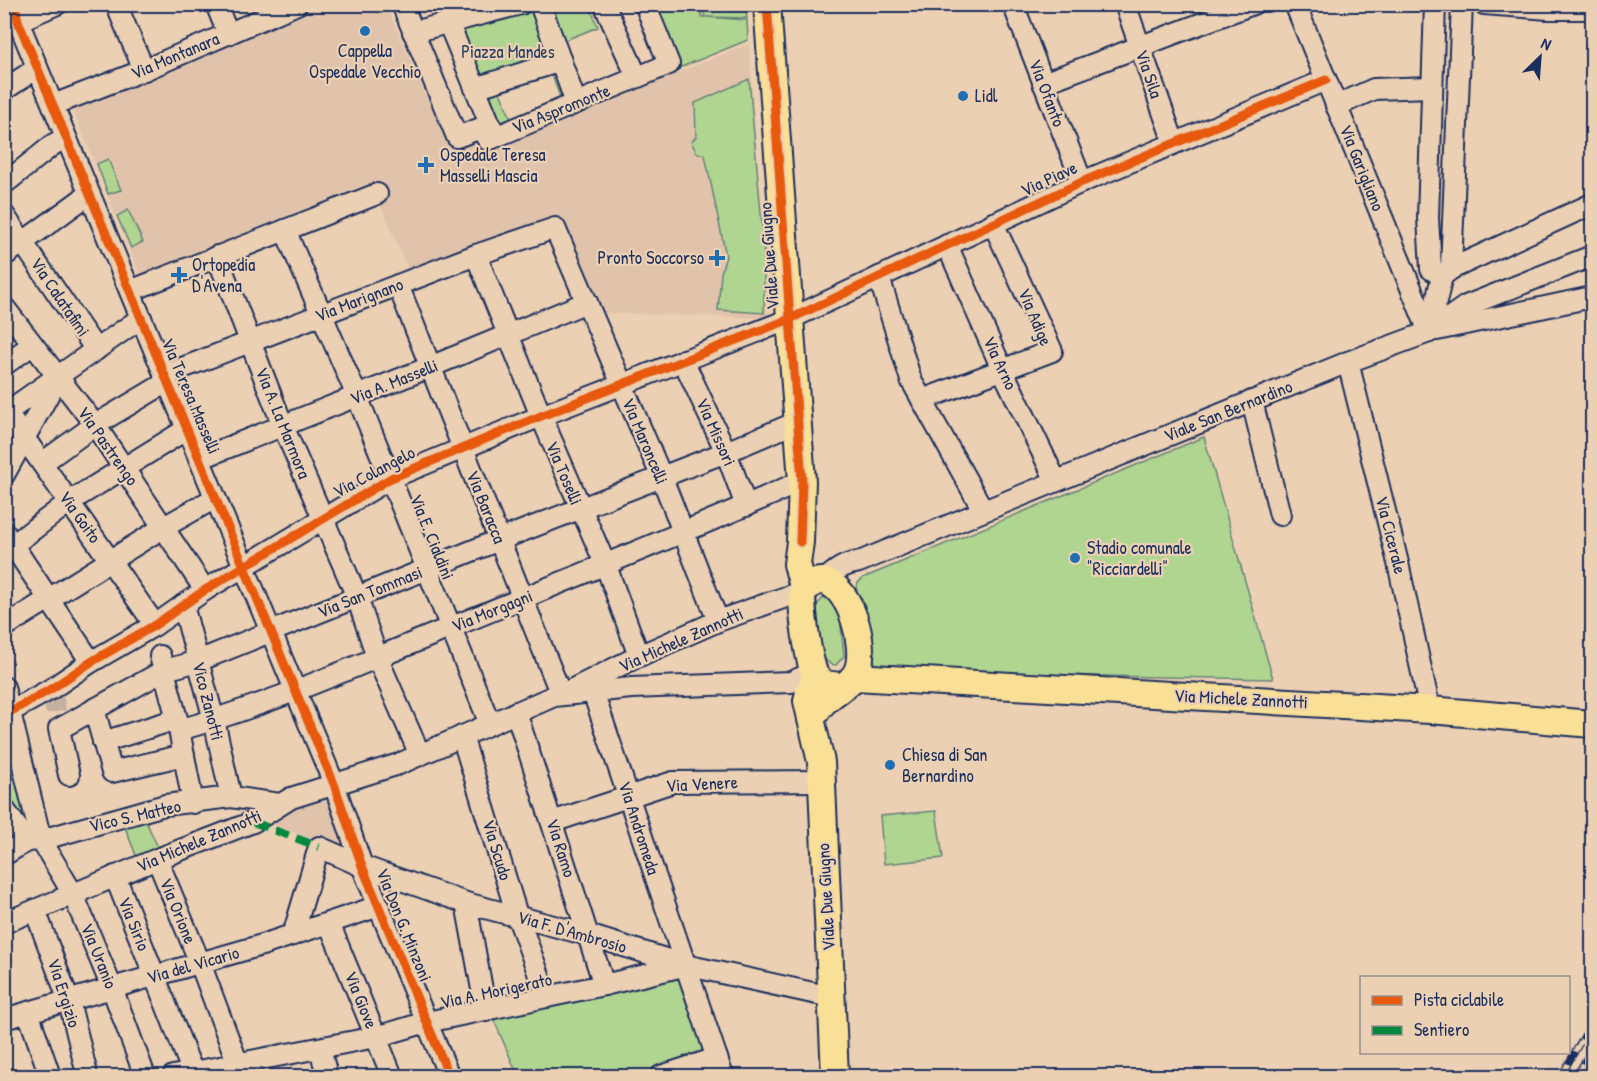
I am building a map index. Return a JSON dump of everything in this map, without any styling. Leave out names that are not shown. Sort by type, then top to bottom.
[{"type":"main road","name":"Viale Due Giugno","points":[[767,4],[802,481],[797,564],[818,587]]},
{"type":"main road","points":[[811,719],[822,703],[853,672],[856,620],[818,587],[803,619],[815,674]]},
{"type":"main road","name":"Via Michele Zannotti","points":[[815,674],[826,685],[853,672],[888,678],[1430,710],[1593,724]]},
{"type":"main road","name":"Viale Due Giugno","points":[[815,674],[807,701],[821,762],[835,1077]]},
{"type":"street","points":[[12,13],[57,4]]},
{"type":"street","points":[[116,4],[144,70]]},
{"type":"street","points":[[216,4],[228,34]]},
{"type":"street","name":"Via Aspromonte","points":[[402,4],[457,137],[481,128],[488,140],[669,64],[645,4]]},
{"type":"street","points":[[412,32],[521,4]]},
{"type":"street","points":[[540,4],[576,103]]},
{"type":"street","points":[[603,4],[637,78]]},
{"type":"street","name":"Via Ofanto","points":[[1013,4],[1082,182]]},
{"type":"street","name":"Via Sila","points":[[1125,4],[1174,143]]},
{"type":"street","points":[[1043,82],[1253,4]]},
{"type":"street","name":"Via Garigliano","points":[[1295,4],[1429,332]]},
{"type":"street","points":[[1435,4],[1428,218],[1431,269],[1446,273],[1593,204]]},
{"type":"street","points":[[1462,4],[1446,273],[1429,332],[1593,297]]},
{"type":"street","points":[[1484,4],[1593,9]]},
{"type":"street","name":"Via Montanara","points":[[53,105],[144,70],[286,7]]},
{"type":"street","name":"Via Teresa Masselli","points":[[12,13],[53,105],[334,784]]},
{"type":"street","points":[[448,22],[495,136]]},
{"type":"street","points":[[476,88],[561,61]]},
{"type":"street","points":[[4,90],[37,68]]},
{"type":"street","name":"Via Piave","points":[[790,319],[1082,182],[1326,80]]},
{"type":"street","points":[[1336,106],[1374,89],[1431,87]]},
{"type":"street","points":[[4,184],[54,144],[66,138]]},
{"type":"street","points":[[4,256],[90,194]]},
{"type":"street","points":[[130,291],[377,194]]},
{"type":"street","name":"Via Calatafimi","points":[[4,215],[96,350]]},
{"type":"street","name":"Via Adige","points":[[922,400],[1052,351],[993,223]]},
{"type":"street","name":"Via Marignano","points":[[42,463],[166,379],[251,342],[476,255],[555,228]]},
{"type":"street","name":"Via Maroncelli","points":[[555,228],[662,478],[718,621]]},
{"type":"street","name":"Via E. Cialdini","points":[[285,230],[357,396],[490,724]]},
{"type":"street","name":"Via Arno","points":[[947,245],[1002,369],[1056,481]]},
{"type":"street","name":"Via Toselli","points":[[476,255],[540,416],[606,566],[639,656]]},
{"type":"street","name":"Via A. La Marmora","points":[[217,256],[283,426],[357,597],[377,657],[420,755]]},
{"type":"street","name":"Viale San Bernardino","points":[[818,587],[859,562],[1348,362],[1429,332],[1466,306],[1593,256]]},
{"type":"street","points":[[879,277],[911,380],[983,510]]},
{"type":"street","name":"Via Baracca","points":[[398,285],[561,695]]},
{"type":"street","name":"Via A. Masselli","points":[[200,459],[587,302]]},
{"type":"street","name":"Via Pastrengo","points":[[4,307],[95,425],[205,590]]},
{"type":"street","points":[[5,412],[141,318]]},
{"type":"street","name":"Via Colangelo","points":[[7,713],[55,706],[91,662],[155,625],[205,590],[391,478],[462,447],[790,319]]},
{"type":"street","points":[[4,365],[32,345]]},
{"type":"street","name":"Via Missori","points":[[683,360],[726,452],[746,506]]},
{"type":"street","name":"Via Cicerale","points":[[1348,362],[1398,563],[1430,710]]},
{"type":"street","points":[[4,475],[58,376]]},
{"type":"street","points":[[1252,401],[1280,515]]},
{"type":"street","name":"Via Goito","points":[[5,412],[155,625]]},
{"type":"street","name":"Via San Tommasi","points":[[55,706],[94,709],[162,663],[198,661],[579,508],[662,478],[797,422]]},
{"type":"street","points":[[91,662],[9,538],[187,429]]},
{"type":"street","name":"Via Morgagni","points":[[104,742],[178,724],[214,720],[295,691],[606,566],[802,481]]},
{"type":"street","points":[[4,627],[164,527],[215,498]]},
{"type":"street","name":"Via Michele Zannotti","points":[[561,695],[639,656],[718,621],[818,587]]},
{"type":"street","name":"Vico Zanotti","points":[[183,605],[214,720],[231,797]]},
{"type":"street","points":[[162,663],[178,724],[193,803]]},
{"type":"street","name":"Via Michele Zannotti","points":[[4,923],[157,858],[253,822],[291,798],[399,764],[554,696],[631,688],[790,682],[815,674]]},
{"type":"street","points":[[4,687],[7,713],[34,841]]},
{"type":"street","name":"Via Andromeda","points":[[593,692],[720,1067]]},
{"type":"street","points":[[55,706],[69,775]]},
{"type":"street","points":[[94,709],[112,772],[184,755]]},
{"type":"street","name":"Via Ramo","points":[[516,712],[604,985]]},
{"type":"street","name":"Via Scudo","points":[[462,736],[517,915],[547,997]]},
{"type":"street","name":"Via Venere","points":[[552,822],[673,782],[821,781]]},
{"type":"street","name":"Via Don G. Minzoni","points":[[334,784],[363,866],[449,1077]]},
{"type":"street","name":"Vico S. Matteo","points":[[4,855],[34,841],[165,805],[231,797],[280,804]]},
{"type":"street","points":[[4,809],[34,841]]},
{"type":"street","name":"Via Uranio","points":[[34,841],[73,894],[112,988],[145,1077]]},
{"type":"street","name":"Via F. D'Ambrosio","points":[[293,935],[319,847],[363,866],[466,903],[588,935],[684,965],[831,997]]},
{"type":"street","name":"Via Orione","points":[[157,858],[238,1064]]},
{"type":"street","name":"Via Sirio","points":[[115,876],[192,1075]]},
{"type":"street","points":[[466,903],[486,1011]]},
{"type":"street","name":"Via del Vicario","points":[[4,1019],[293,935],[379,906]]},
{"type":"street","name":"Via Ergizio","points":[[35,910],[69,1001],[86,1070],[83,1077]]},
{"type":"street","name":"Via Giove","points":[[329,923],[392,1077]]},
{"type":"street","name":"Via A. Morigerato","points":[[172,1077],[192,1075],[376,1037],[427,1022],[604,985],[684,965]]},
{"type":"street","points":[[28,1012],[50,1077]]},
{"type":"street","points":[[320,1048],[327,1077]]},
{"type":"street","points":[[269,1077],[280,1056]]},
{"type":"street","points":[[662,1077],[720,1067]]},
{"type":"shaded area","name":"Ospedale Teresa Masselli Mascia","points":[[317,5],[386,5],[449,148],[479,135],[485,149],[749,44],[768,318],[602,313],[563,219],[410,275],[371,182],[140,276],[72,107]]},
{"type":"shaded area","points":[[332,787],[355,860],[262,819]]},
{"type":"green space","name":"Piazza Mandes","points":[[558,4],[589,5],[598,27],[560,42],[579,95],[562,102],[551,73],[499,90],[512,121],[496,127],[463,29]]},
{"type":"green space","points":[[652,5],[699,5],[702,17],[705,17],[702,5],[745,5],[747,18],[706,17],[747,20],[748,40],[679,68]]},
{"type":"green space","points":[[749,79],[764,246],[764,313],[718,310],[721,273],[726,256],[705,155],[697,153],[691,142],[696,137],[695,103]]},
{"type":"green space","points":[[108,159],[121,190],[108,194],[97,164]]},
{"type":"green space","points":[[128,210],[143,242],[131,248],[117,216]]},
{"type":"green space","points":[[203,423],[213,446],[204,456],[193,427]]},
{"type":"green space","name":"Stadio comunale \"Ricciardelli\"","points":[[1204,437],[1273,679],[885,672],[875,664],[867,618],[855,592],[858,583],[863,578]]},
{"type":"green space","points":[[824,597],[830,597],[840,616],[844,656],[836,665],[829,663],[825,658],[817,632],[816,606]]},
{"type":"green space","points":[[5,726],[38,838],[5,808],[4,784],[8,782],[5,768]]},
{"type":"green space","points":[[936,811],[943,858],[884,864],[880,816]]},
{"type":"green space","points":[[145,819],[160,852],[137,858],[123,822]]},
{"type":"green space","points":[[683,969],[714,1056],[648,1076],[518,1076],[491,1013]]},
{"type":"tunnel","points":[[53,696],[56,712]]},
{"type":"railway","points":[[1561,1076],[1592,1022]]},
{"type":"railway","points":[[1576,1076],[1592,1048]]},
{"type":"marked path","points":[[253,822],[319,847]]},
{"type":"cycle path","points":[[15,4],[18,21],[334,784],[362,866],[449,1076]]},
{"type":"cycle path","points":[[767,4],[802,481],[800,542]]},
{"type":"cycle path","points":[[4,715],[51,689],[91,662],[155,625],[205,590],[391,478],[541,416],[790,319],[1082,182],[1326,80]]},
{"type":"place","name":"Cappella Ospedale Vecchio","points":[[365,31]]},
{"type":"place","name":"Lidl","points":[[963,96]]},
{"type":"place","name":"Ospedale Teresa Masselli Mascia","points":[[426,165]]},
{"type":"place","name":"Pronto Soccorso","points":[[717,258]]},
{"type":"place","name":"Ortopedia D'Avena","points":[[179,275]]},
{"type":"place","name":"Stadio comunale \"Ricciardelli\"","points":[[1075,558]]},
{"type":"place","name":"Chiesa di San Bernardino","points":[[890,765]]}]
